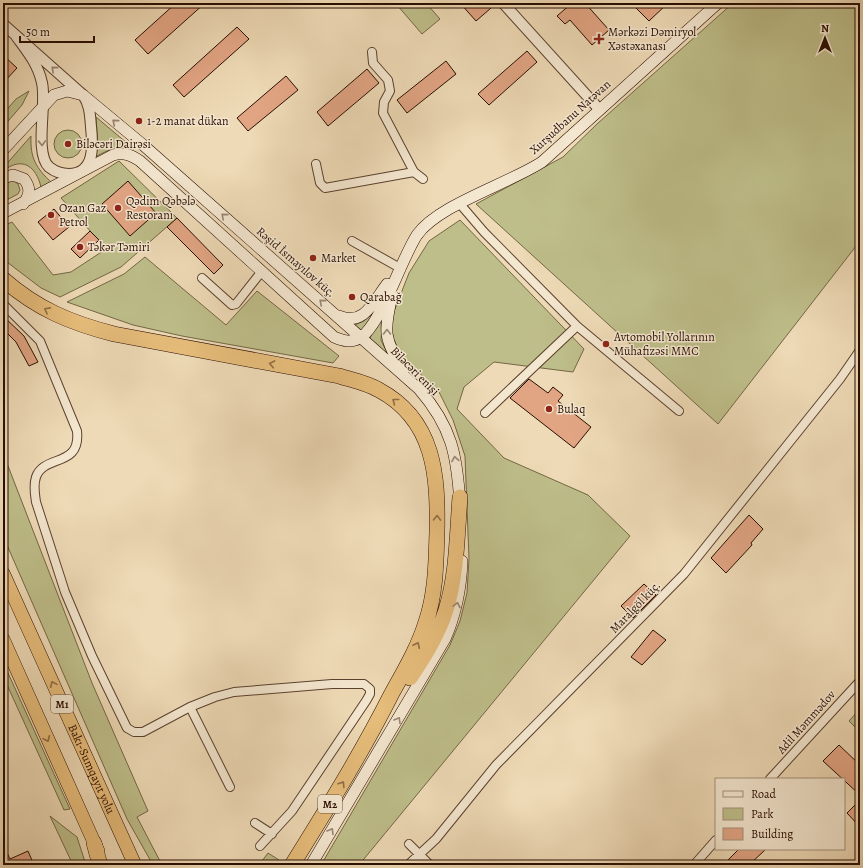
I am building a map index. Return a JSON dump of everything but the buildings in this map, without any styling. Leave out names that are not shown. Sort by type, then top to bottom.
[{"type":"highway","points":[[3,279],[42,308],[82,326],[114,334],[333,375],[362,383],[379,390],[395,400],[408,412],[428,445],[437,480],[436,567],[433,595],[427,621],[418,644],[367,742]]},
{"type":"highway","points":[[367,742],[426,654],[445,612],[450,598],[460,497]]},
{"type":"highway","name":"Bakı-Sumqayıt yolu","points":[[3,573],[121,834]]},
{"type":"highway","name":"M1","points":[[3,639],[104,865]]},
{"type":"highway","name":"M2","points":[[292,865],[367,742]]},
{"type":"highway","name":"M1","points":[[121,834],[135,865]]},
{"type":"highway","points":[[94,843],[100,865]]},
{"type":"main road","name":"Xurşudbanu Natəvan","points":[[400,268],[424,226],[441,214],[516,178],[542,162],[718,3]]},
{"type":"main road","points":[[3,150],[44,104],[54,95],[63,91],[72,91],[83,95]]},
{"type":"main road","name":"Rəşid İsmayılov küç.","points":[[83,95],[142,144],[361,337]]},
{"type":"main road","points":[[3,213],[117,154],[126,153],[140,161],[334,337],[348,342],[361,337],[379,313],[400,268]]},
{"type":"main road","points":[[3,178],[13,175],[24,179],[29,189],[29,195],[22,204]]},
{"type":"main road","points":[[336,315],[348,320],[353,320],[364,314],[400,268]]},
{"type":"main road","points":[[400,268],[388,311],[387,339],[392,354],[419,389]]},
{"type":"main road","name":"Biləcəri enişi","points":[[311,865],[432,662],[453,622],[460,588],[462,562],[460,497],[453,447],[446,427],[419,389],[361,337]]},
{"type":"main road","points":[[121,834],[139,865]]},
{"type":"street","points":[[502,3],[599,109]]},
{"type":"street","points":[[3,24],[83,95],[89,107],[92,151],[88,165],[80,173],[65,174],[54,170],[46,163],[43,156],[42,137],[44,91],[38,67],[16,36]]},
{"type":"street","points":[[372,52],[373,63],[388,80],[390,91],[384,102],[383,113],[414,172],[424,179]]},
{"type":"street","points":[[316,164],[320,183],[325,188],[414,172]]},
{"type":"street","points":[[460,204],[484,232],[577,326],[679,411]]},
{"type":"street","points":[[352,242],[400,268]]},
{"type":"street","points":[[202,278],[232,305],[236,304],[262,271]]},
{"type":"street","points":[[3,304],[40,341],[76,431],[78,440],[76,448],[70,455],[42,469],[36,476],[34,488],[36,502],[65,592],[122,721],[127,728],[134,732],[143,732],[190,707],[215,697],[234,692],[332,684],[364,684],[370,689],[370,694],[362,708],[292,811],[260,846]]},
{"type":"street","points":[[485,413],[577,326]]},
{"type":"street","name":"Maralgöl küç.","points":[[408,865],[436,839],[496,766],[684,574],[840,379],[860,350]]},
{"type":"street","name":"Adil Məmmədov","points":[[771,778],[860,681]]},
{"type":"street","points":[[190,707],[230,787]]},
{"type":"street","points":[[255,823],[272,834]]},
{"type":"street","points":[[694,865],[715,841]]},
{"type":"street","points":[[409,844],[430,865]]},
{"type":"green space","points":[[399,3],[426,3],[440,19],[422,34],[397,5]]},
{"type":"green space","points":[[733,3],[860,3],[860,241],[718,424],[476,204],[563,157],[597,124]]},
{"type":"green space","points":[[29,91],[22,105],[3,127],[3,114],[16,99]]},
{"type":"green space","points":[[96,117],[134,149],[118,147],[95,157],[98,147]]},
{"type":"green space","name":"Biləcəri Dairəsi","points":[[68,130],[78,134],[82,144],[78,154],[68,158],[58,154],[54,144],[58,134]]},
{"type":"green space","points":[[31,136],[32,151],[35,162],[52,183],[41,187],[36,174],[27,166],[16,164],[3,171],[3,168]]},
{"type":"green space","name":"Qədim Qəbələ Restoranı","points":[[119,161],[177,218],[121,267],[60,297],[41,288],[3,259],[3,226],[12,222],[53,275],[71,272],[106,249],[61,198]]},
{"type":"green space","points":[[13,180],[18,184],[20,190],[18,194],[3,202],[3,185]]},
{"type":"green space","points":[[460,220],[584,349],[573,372],[494,362],[464,387],[457,409],[504,458],[588,495],[630,536],[359,865],[321,865],[450,645],[460,621],[467,593],[469,559],[465,456],[453,420],[439,392],[401,355],[393,338],[391,319],[409,273],[429,241]]},
{"type":"green space","points":[[145,257],[226,325],[257,291],[339,356],[333,363],[182,336],[133,325],[67,302],[124,274]]},
{"type":"green space","points":[[385,293],[369,322],[361,330],[355,325],[364,321]]},
{"type":"green space","points":[[383,313],[381,340],[388,355],[370,338]]},
{"type":"green space","points":[[3,453],[92,683],[148,811],[137,817],[162,865],[153,865],[127,819],[3,536]]},
{"type":"green space","points":[[3,662],[70,809],[64,810],[3,676]]},
{"type":"green space","points":[[860,709],[860,732],[849,721]]},
{"type":"green space","points":[[50,816],[77,837],[86,865],[73,865]]},
{"type":"green space","points":[[268,853],[279,860],[276,865],[259,865]]},
{"type":"place","name":"Mərkəzi Dəmiryol Xəstəxanası","points":[[599,39]]},
{"type":"place","name":"1-2 manat dükan","points":[[139,121]]},
{"type":"place","name":"Biləcəri Dairəsi","points":[[68,144]]},
{"type":"place","name":"Qədim Qəbələ Restoranı","points":[[118,208]]},
{"type":"place","name":"Ozan Gaz Petrol","points":[[51,215]]},
{"type":"place","name":"Təkər Təmiri","points":[[80,247]]},
{"type":"place","name":"Market","points":[[313,258]]},
{"type":"place","name":"Qarabağ","points":[[352,297]]},
{"type":"place","name":"Avtomobil Yollarının Mühafizəsi MMC","points":[[606,344]]},
{"type":"place","name":"Bulaq","points":[[549,409]]}]
